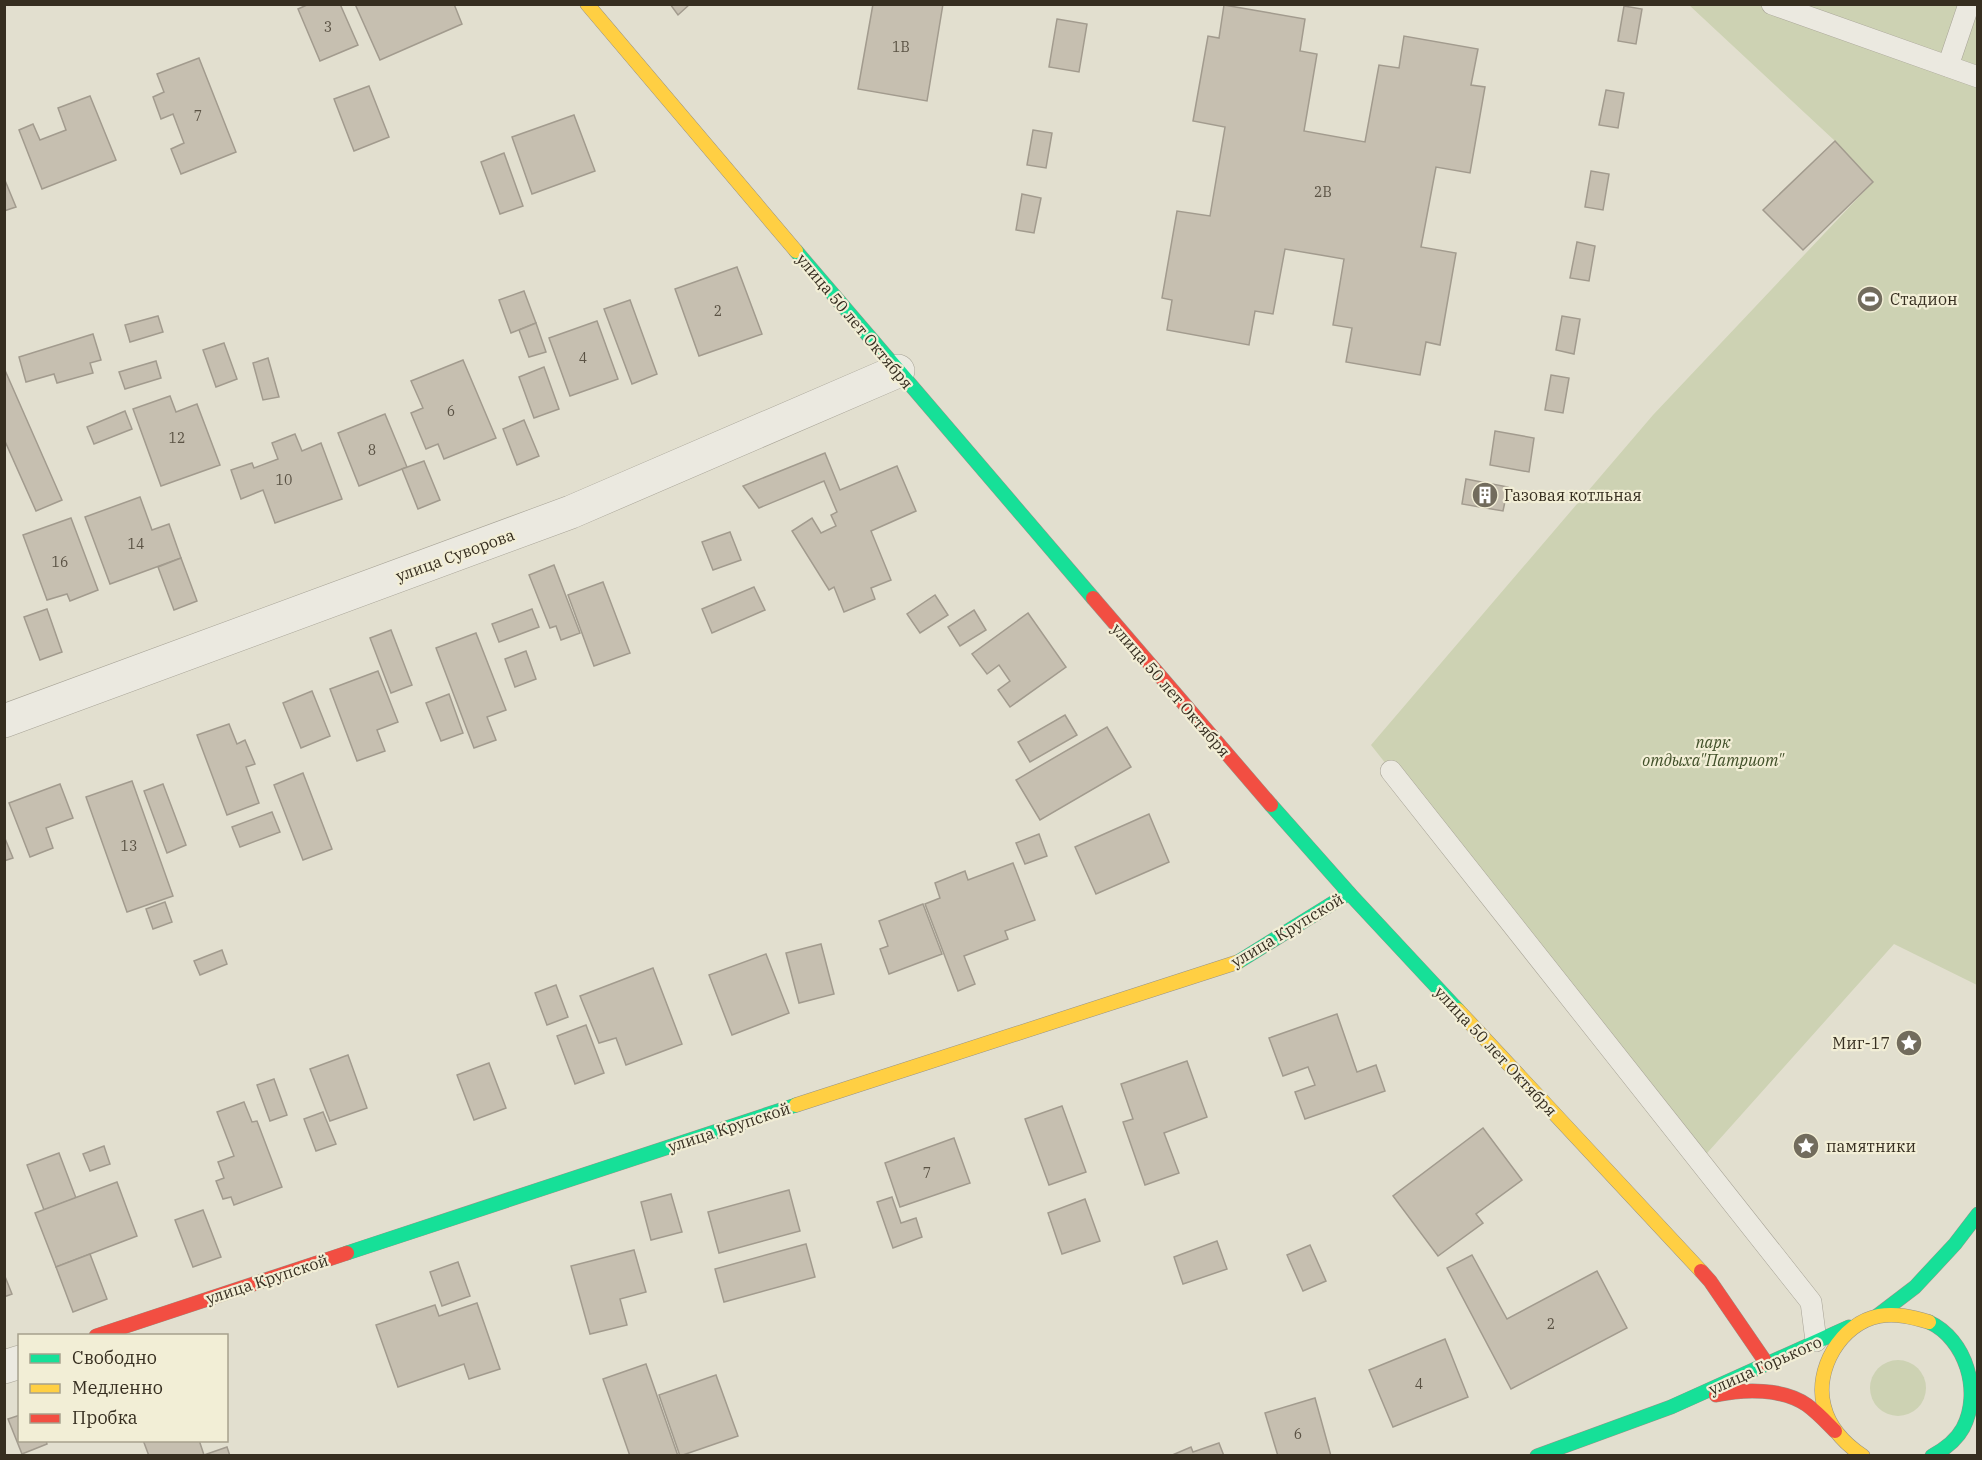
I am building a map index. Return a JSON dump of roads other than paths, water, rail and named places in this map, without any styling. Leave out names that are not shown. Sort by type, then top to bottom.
[{"type":"street","name":"улица 50 лет Октября","points":[[588,4],[898,371],[1238,767],[1349,893],[1710,1281],[1767,1364]]},
{"type":"street","name":"улица Суворова","points":[[4,721],[571,512],[898,371]]},
{"type":"street","name":"улица Крупской","points":[[99,1334],[929,1061],[1236,963],[1349,893]]},
{"type":"street","points":[[1877,1316],[1915,1287],[1955,1244],[1977,1214]]},
{"type":"street","points":[[1877,1316],[1896,1313],[1918,1316],[1938,1325],[1953,1337],[1964,1352],[1972,1373],[1973,1388]]},
{"type":"street","name":"улица Горького","points":[[1537,1455],[1671,1407],[1877,1316]]},
{"type":"street","points":[[1859,1323],[1841,1337],[1830,1354],[1824,1372],[1822,1391],[1826,1413],[1836,1432],[1853,1452],[1863,1455]]},
{"type":"street","points":[[1964,1446],[1964,1428],[1977,1371]]},
{"type":"street","name":"улица Горького","points":[[1671,1407],[1727,1392],[1770,1392],[1805,1404],[1836,1432]]},
{"type":"street","points":[[1932,1455],[1950,1446],[1964,1428]]},
{"type":"lane","points":[[1773,4],[1977,77]]},
{"type":"lane","points":[[1948,66],[1969,4]]},
{"type":"lane","points":[[1391,771],[1811,1302],[1816,1341]]},
{"type":"place","name":"Стадион","points":[[1870,299]]},
{"type":"place","name":"Газовая котльная","points":[[1485,495]]},
{"type":"place","name":"Миг-17","points":[[1909,1043]]},
{"type":"place","name":"памятники","points":[[1806,1146]]},
{"type":"park label","name":"парк отдыха\"Патриот\"","points":[[1713,751]]}]
